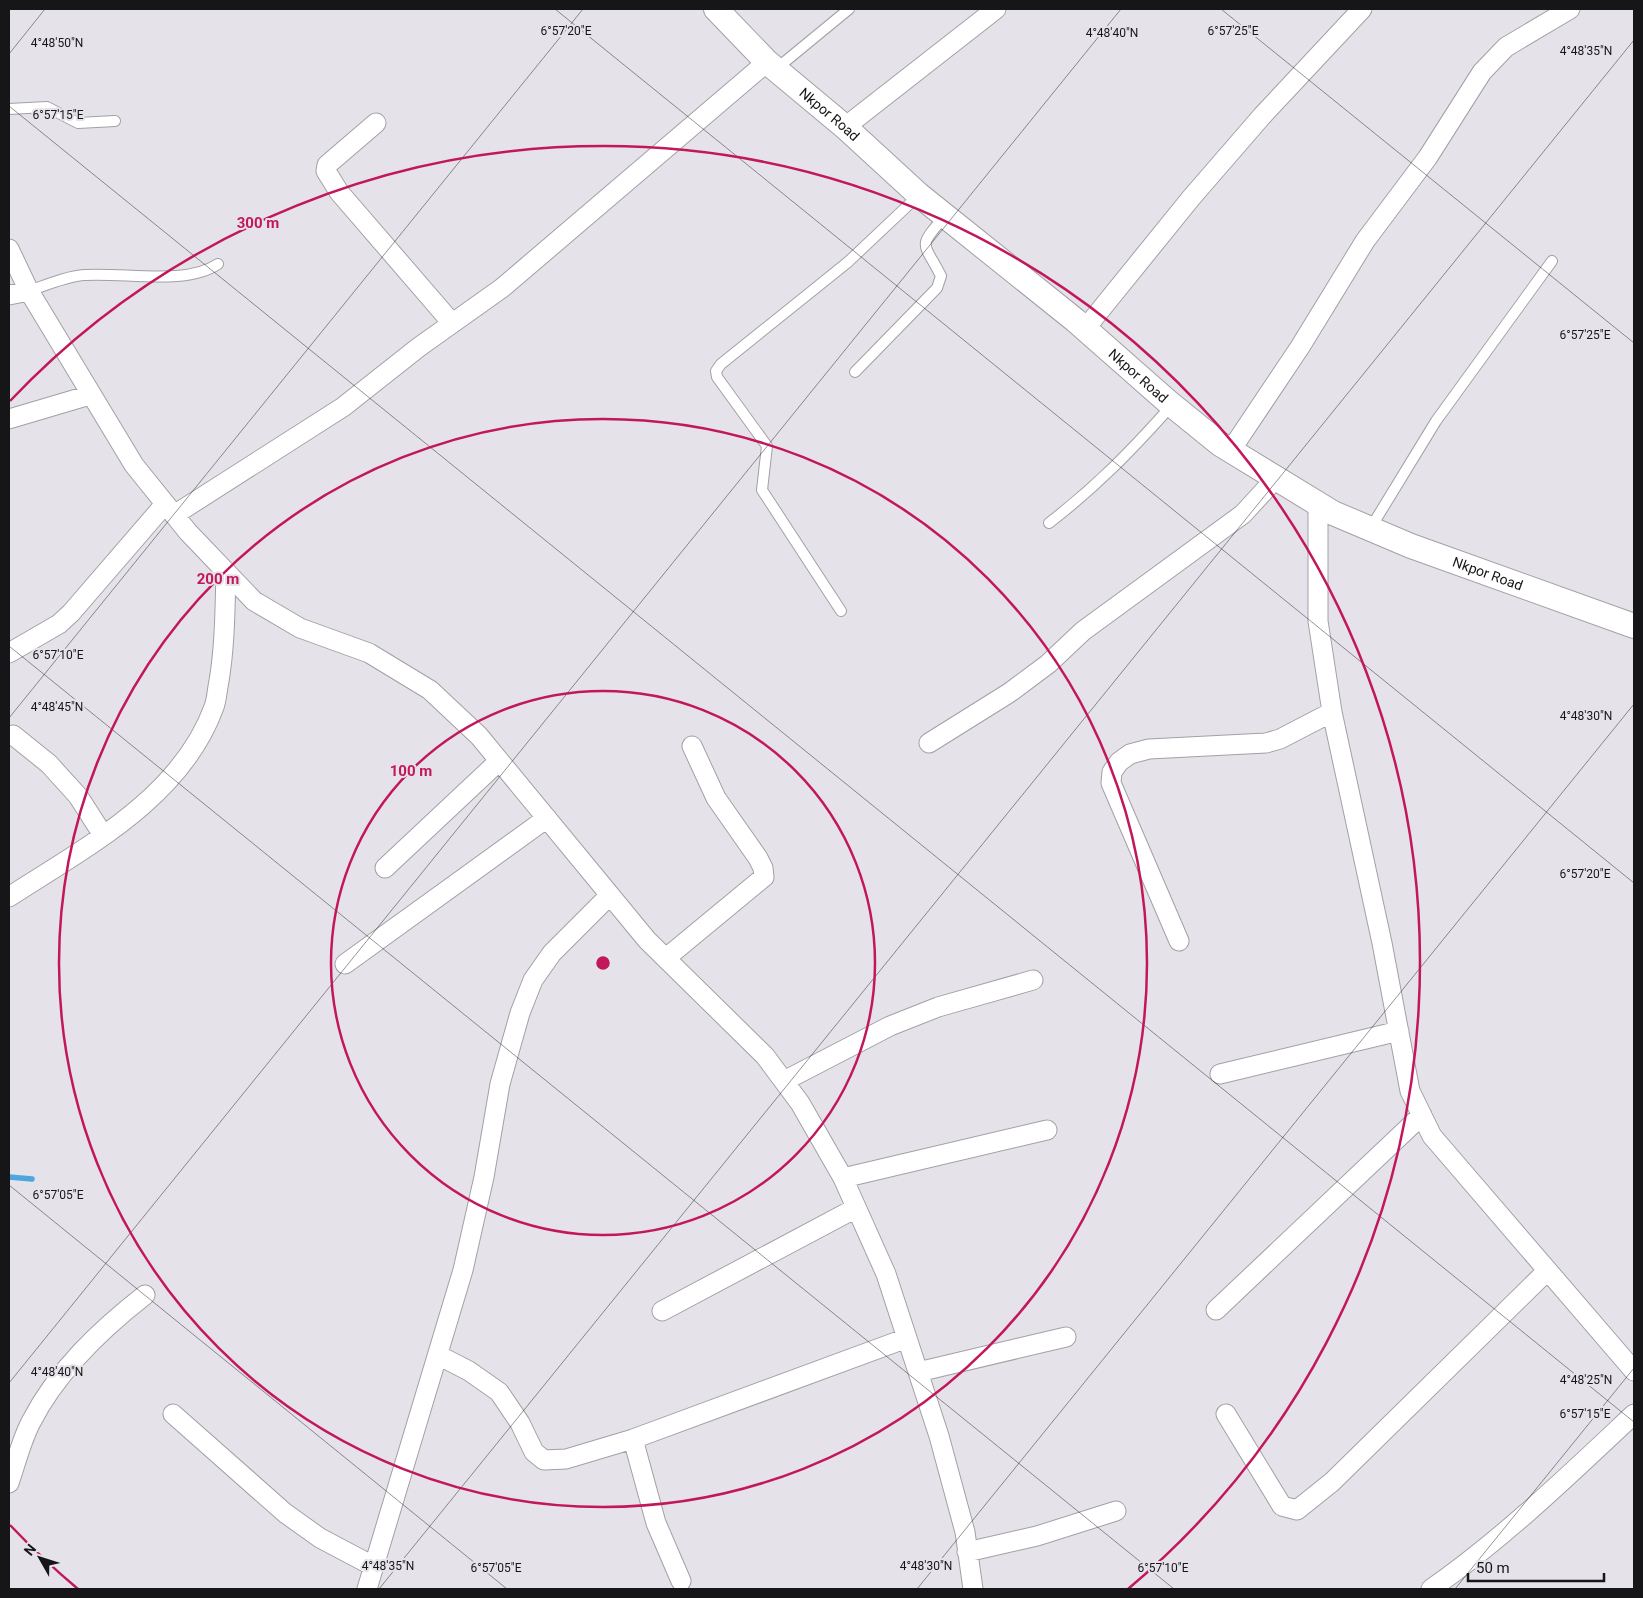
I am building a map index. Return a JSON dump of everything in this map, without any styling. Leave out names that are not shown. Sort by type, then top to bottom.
[{"type":"street","name":"Nkpor Road","points":[[716,9],[771,65],[845,126],[919,195],[1085,329],[1172,405],[1230,450],[1333,513],[1370,529],[1411,546],[1633,624]]},
{"type":"street","points":[[845,126],[996,9]]},
{"type":"street","points":[[1085,329],[1190,198],[1262,116],[1362,9]]},
{"type":"street","points":[[1230,450],[1300,347],[1365,241],[1428,157],[1482,72],[1506,47],[1570,9]]},
{"type":"street","points":[[9,653],[59,624],[170,510],[343,407],[452,323],[502,288],[771,65]]},
{"type":"street","points":[[376,123],[326,165],[326,171],[339,192],[452,323]]},
{"type":"street","points":[[9,249],[29,291],[90,395],[134,465],[170,510],[226,571],[254,601],[300,628],[369,653],[430,690],[479,736],[610,894],[666,958],[764,1056],[800,1103],[842,1178],[886,1274],[939,1436],[965,1532],[973,1589]]},
{"type":"street","points":[[9,295],[29,291]]},
{"type":"street","points":[[9,419],[90,395]]},
{"type":"street","points":[[929,744],[1009,693],[1048,664],[1083,631],[1243,514],[1276,478]]},
{"type":"street","points":[[1318,504],[1318,621],[1332,712],[1410,1091],[1432,1136],[1634,1372]]},
{"type":"street","points":[[9,897],[103,835],[160,791],[195,748],[215,706],[224,652],[226,571]]},
{"type":"street","points":[[1179,941],[1111,782],[1112,772],[1118,762],[1130,754],[1149,748],[1266,743],[1280,739],[1332,712]]},
{"type":"street","points":[[13,735],[49,764],[78,796],[103,835]]},
{"type":"street","points":[[666,958],[764,877],[763,868],[758,858],[716,798],[692,746]]},
{"type":"street","points":[[385,868],[500,761]]},
{"type":"street","points":[[345,964],[548,818]]},
{"type":"street","points":[[367,1589],[463,1270],[484,1177],[500,1084],[520,1013],[533,980],[552,953],[610,894]]},
{"type":"street","points":[[784,1081],[890,1026],[922,1013],[1033,980]]},
{"type":"street","points":[[1220,1074],[1399,1031]]},
{"type":"street","points":[[1216,1310],[1422,1115]]},
{"type":"street","points":[[842,1178],[1046,1130]]},
{"type":"street","points":[[662,1311],[856,1208]]},
{"type":"street","points":[[1226,1414],[1282,1506],[1297,1510],[1332,1482],[1546,1271]]},
{"type":"street","points":[[9,1483],[30,1423],[57,1379],[112,1321],[145,1295]]},
{"type":"street","points":[[918,1372],[1066,1337]]},
{"type":"street","points":[[438,1355],[469,1371],[499,1392],[520,1423],[534,1452],[544,1460],[566,1459],[633,1439],[907,1338]]},
{"type":"street","points":[[173,1414],[285,1513],[320,1538],[373,1566]]},
{"type":"street","points":[[1431,1589],[1464,1566],[1555,1488],[1634,1414]]},
{"type":"street","points":[[633,1439],[656,1523],[681,1580]]},
{"type":"street","points":[[967,1552],[1037,1536],[1116,1511]]},
{"type":"lane","points":[[771,65],[849,9]]},
{"type":"lane","points":[[9,109],[47,107],[78,123],[115,121]]},
{"type":"lane","points":[[841,611],[762,490],[767,446],[717,377],[716,370],[728,358],[848,262],[919,195]]},
{"type":"lane","points":[[855,372],[937,288],[941,276],[928,255],[925,245],[926,238],[945,216]]},
{"type":"lane","points":[[1370,529],[1436,421],[1552,261]]},
{"type":"lane","points":[[29,291],[83,275],[188,274],[210,269],[218,264]]},
{"type":"lane","points":[[1049,523],[1090,491],[1131,451],[1172,405]]},
{"type":"waterway","points":[[9,1177],[32,1179]]}]
